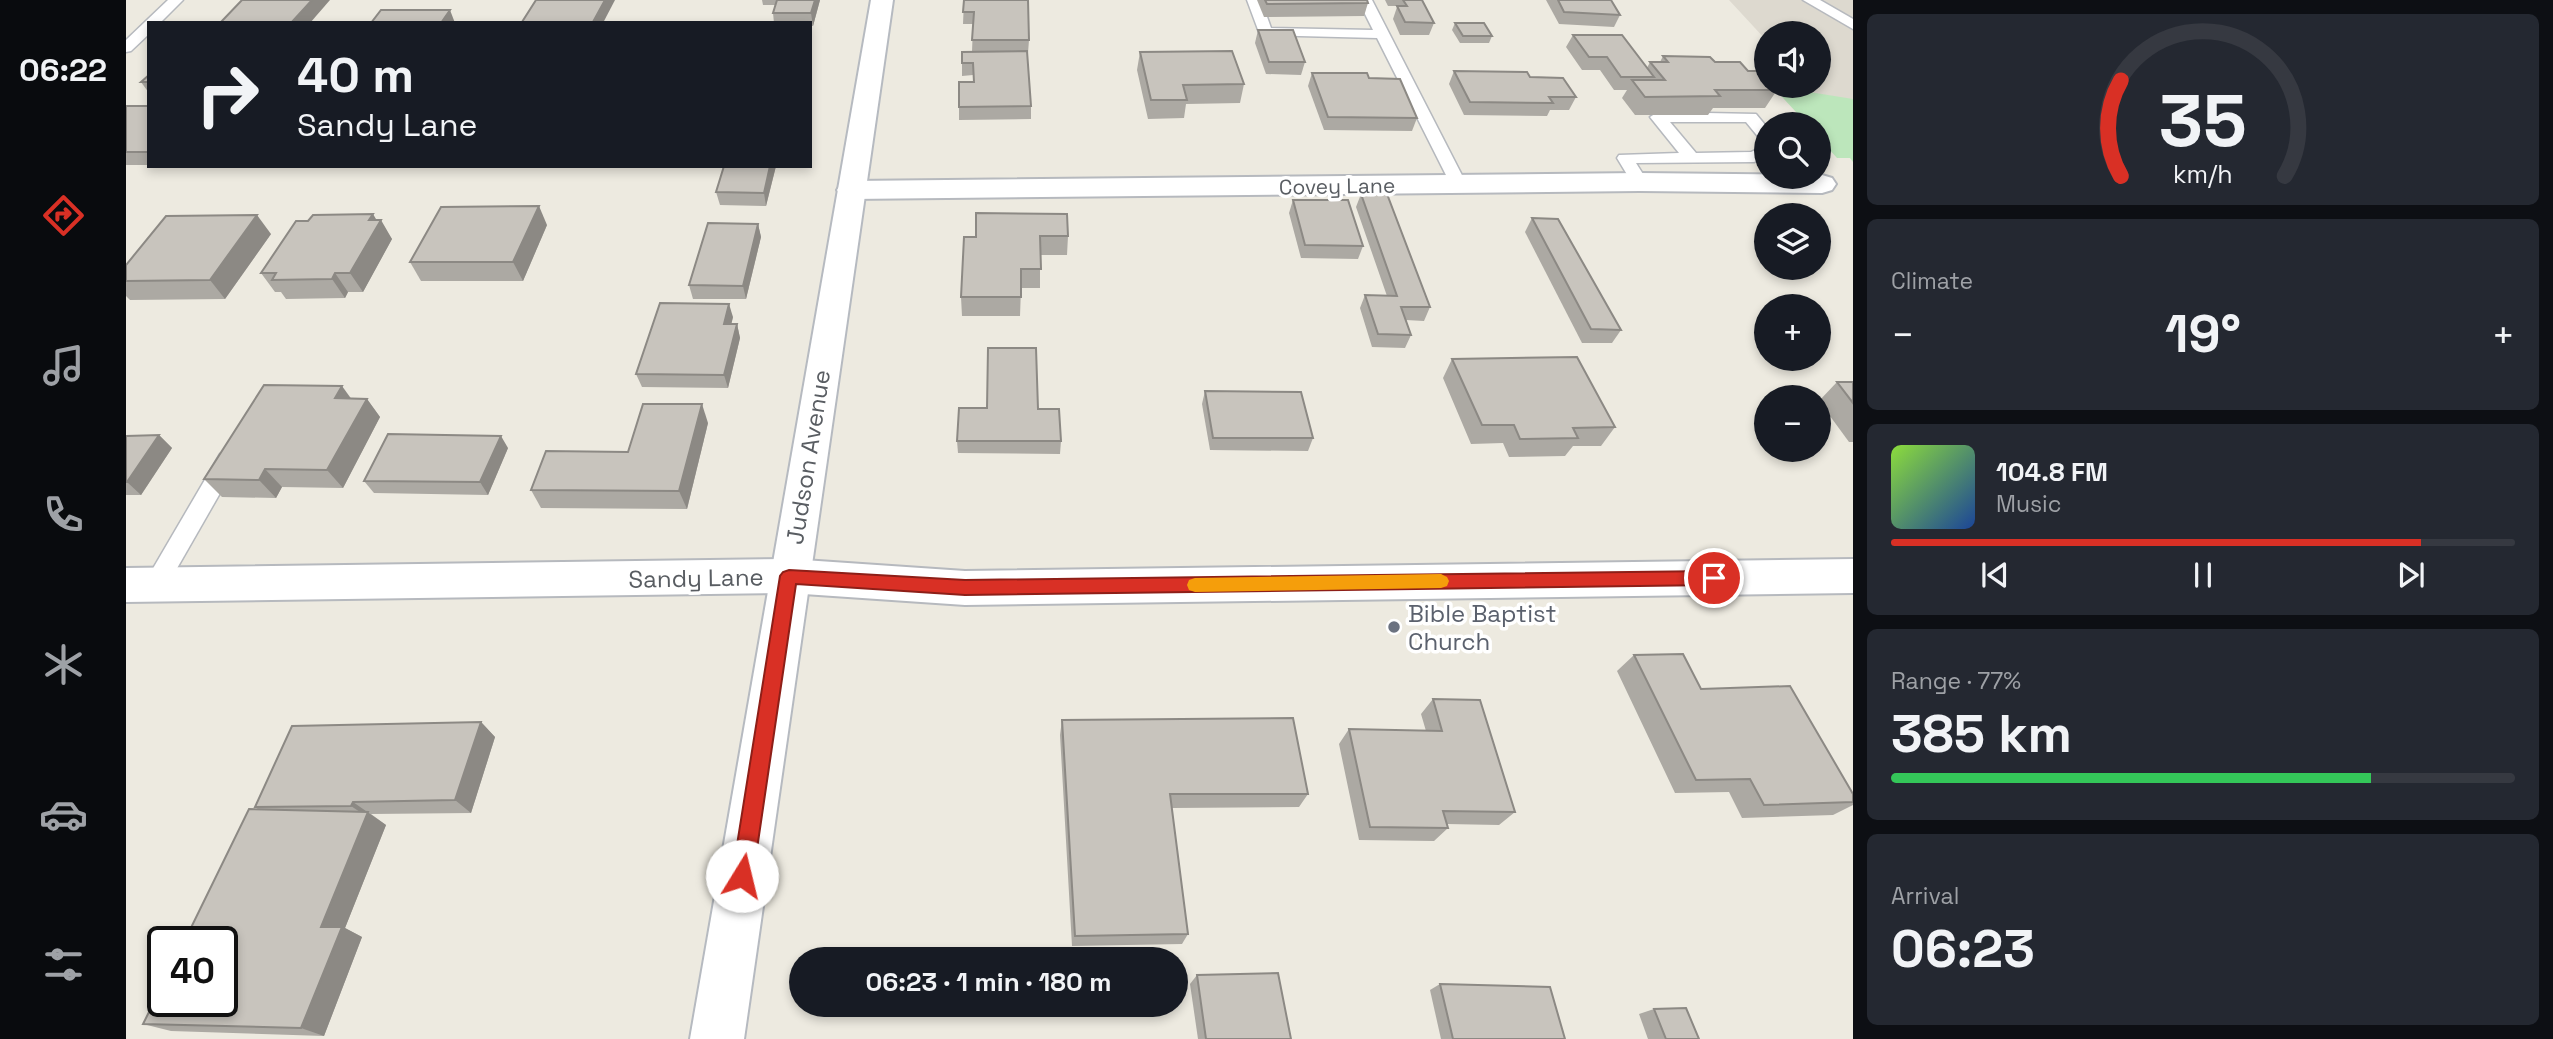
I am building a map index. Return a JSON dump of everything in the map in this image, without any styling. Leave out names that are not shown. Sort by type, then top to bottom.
[{"type":"street","name":"Judson Avenue","points":[[717,1039],[882,0]]},
{"type":"street","name":"Covey Lane","points":[[851,190],[1640,182],[1754,183]]},
{"type":"street","name":"Sandy Lane","points":[[141,585],[789,576],[965,587],[1853,576]]},
{"type":"lane","points":[[154,21],[176,0]]},
{"type":"lane","points":[[1254,0],[1265,32],[1381,34]]},
{"type":"lane","points":[[1365,0],[1459,185]]},
{"type":"lane","points":[[1810,0],[1853,25]]},
{"type":"lane","points":[[126,48],[147,28]]},
{"type":"lane","points":[[1691,157],[1658,117],[1750,117],[1754,122]]},
{"type":"lane","points":[[1640,182],[1625,158],[1754,157]]},
{"type":"lane","points":[[141,585],[228,459]]},
{"type":"shaded area","points":[[1729,0],[1853,0],[1853,135],[1819,98],[1831,98],[1831,21],[1754,21],[1754,27]]},
{"type":"green space","points":[[1831,95],[1853,99],[1853,162],[1850,158],[1837,158],[1831,151],[1831,112],[1796,112],[1783,98],[1831,98]]},
{"type":"building","points":[[242,0],[312,0],[293,21],[222,21]]},
{"type":"building","points":[[536,0],[605,0],[594,21],[523,21]]},
{"type":"building","points":[[777,0],[815,0],[811,13],[773,13]]},
{"type":"building","points":[[964,0],[1028,0],[1029,40],[972,40],[974,12],[963,12]]},
{"type":"building","points":[[1265,0],[1367,0],[1368,3],[1267,4]]},
{"type":"building","points":[[1403,0],[1422,0],[1434,23],[1405,22],[1397,6],[1407,6]]},
{"type":"building","points":[[1558,0],[1611,0],[1620,15],[1564,12]]},
{"type":"building","points":[[381,10],[450,10],[442,21],[373,21]]},
{"type":"building","points":[[1455,23],[1484,23],[1492,36],[1463,36]]},
{"type":"building","points":[[1258,30],[1293,30],[1305,62],[1269,62]]},
{"type":"building","points":[[1573,35],[1622,35],[1654,77],[1621,77],[1607,57],[1589,57]]},
{"type":"building","points":[[1027,51],[1031,106],[959,107],[959,82],[974,82],[973,63],[962,63],[962,52]]},
{"type":"building","points":[[1232,51],[1244,84],[1183,85],[1187,100],[1151,100],[1140,52]]},
{"type":"building","points":[[1663,56],[1710,57],[1715,62],[1740,62],[1748,71],[1754,71],[1754,90],[1715,90],[1720,96],[1645,97],[1632,80],[1665,80],[1650,62],[1668,62]]},
{"type":"building","points":[[1454,71],[1527,72],[1530,77],[1563,78],[1576,97],[1549,97],[1553,103],[1470,102]]},
{"type":"building","points":[[1312,73],[1367,73],[1369,78],[1400,79],[1417,118],[1328,117]]},
{"type":"building","points":[[126,106],[147,106],[147,152],[126,152]]},
{"type":"building","points":[[723,168],[770,168],[764,193],[716,192]]},
{"type":"building","points":[[1361,194],[1387,194],[1430,307],[1401,307],[1411,335],[1378,334],[1365,295],[1397,296]]},
{"type":"building","points":[[1293,200],[1348,200],[1363,246],[1305,245]]},
{"type":"building","points":[[539,206],[513,262],[410,262],[441,207]]},
{"type":"building","points":[[976,213],[1067,214],[1068,236],[1040,236],[1041,269],[1021,269],[1021,297],[961,297],[964,237],[976,237]]},
{"type":"building","points":[[373,214],[369,220],[381,220],[350,273],[335,273],[332,279],[272,280],[276,273],[261,273],[296,221],[308,221],[313,215]]},
{"type":"building","points":[[257,215],[210,280],[126,281],[126,265],[166,216]]},
{"type":"building","points":[[1532,218],[1558,219],[1621,330],[1591,329]]},
{"type":"building","points":[[708,223],[758,224],[743,286],[689,285]]},
{"type":"building","points":[[660,303],[729,304],[724,324],[737,324],[724,375],[636,374]]},
{"type":"building","points":[[988,348],[1036,348],[1038,409],[1059,409],[1061,441],[957,441],[959,408],[987,408]]},
{"type":"building","points":[[1577,357],[1615,427],[1573,428],[1578,438],[1520,439],[1514,425],[1482,425],[1452,359]]},
{"type":"building","points":[[1837,382],[1853,382],[1853,403]]},
{"type":"building","points":[[264,385],[342,386],[335,398],[367,399],[327,470],[265,469],[259,480],[204,479]]},
{"type":"building","points":[[1205,391],[1301,392],[1313,438],[1213,438]]},
{"type":"building","points":[[643,404],[702,404],[679,491],[531,490],[546,451],[628,452]]},
{"type":"building","points":[[388,434],[501,436],[480,482],[364,481]]},
{"type":"building","points":[[159,435],[127,482],[126,482],[126,436]]},
{"type":"building","points":[[1683,654],[1701,689],[1790,686],[1853,794],[1853,802],[1764,805],[1750,779],[1696,780],[1634,655]]},
{"type":"building","points":[[1433,699],[1480,700],[1515,812],[1443,811],[1448,828],[1370,827],[1349,729],[1442,731]]},
{"type":"building","points":[[1293,718],[1308,794],[1170,794],[1188,934],[1075,936],[1062,720]]},
{"type":"building","points":[[481,722],[455,800],[353,802],[351,806],[255,807],[292,726]]},
{"type":"building","points":[[249,809],[368,812],[321,927],[342,927],[301,1028],[143,1024],[147,1016],[238,1017],[238,926],[192,926]]},
{"type":"building","points":[[1278,973],[1291,1039],[1206,1039],[1197,975]]},
{"type":"building","points":[[1440,984],[1550,987],[1565,1039],[1453,1039]]},
{"type":"building","points":[[1686,1008],[1699,1039],[1666,1039],[1654,1009]]},
{"type":"slow traffic","points":[[1195,585],[1441,581]]},
{"type":"place","name":"Bible Baptist Church","points":[[1394,627]]},
{"type":"route","points":[[742,876],[789,576],[965,587],[1714,578]]}]
